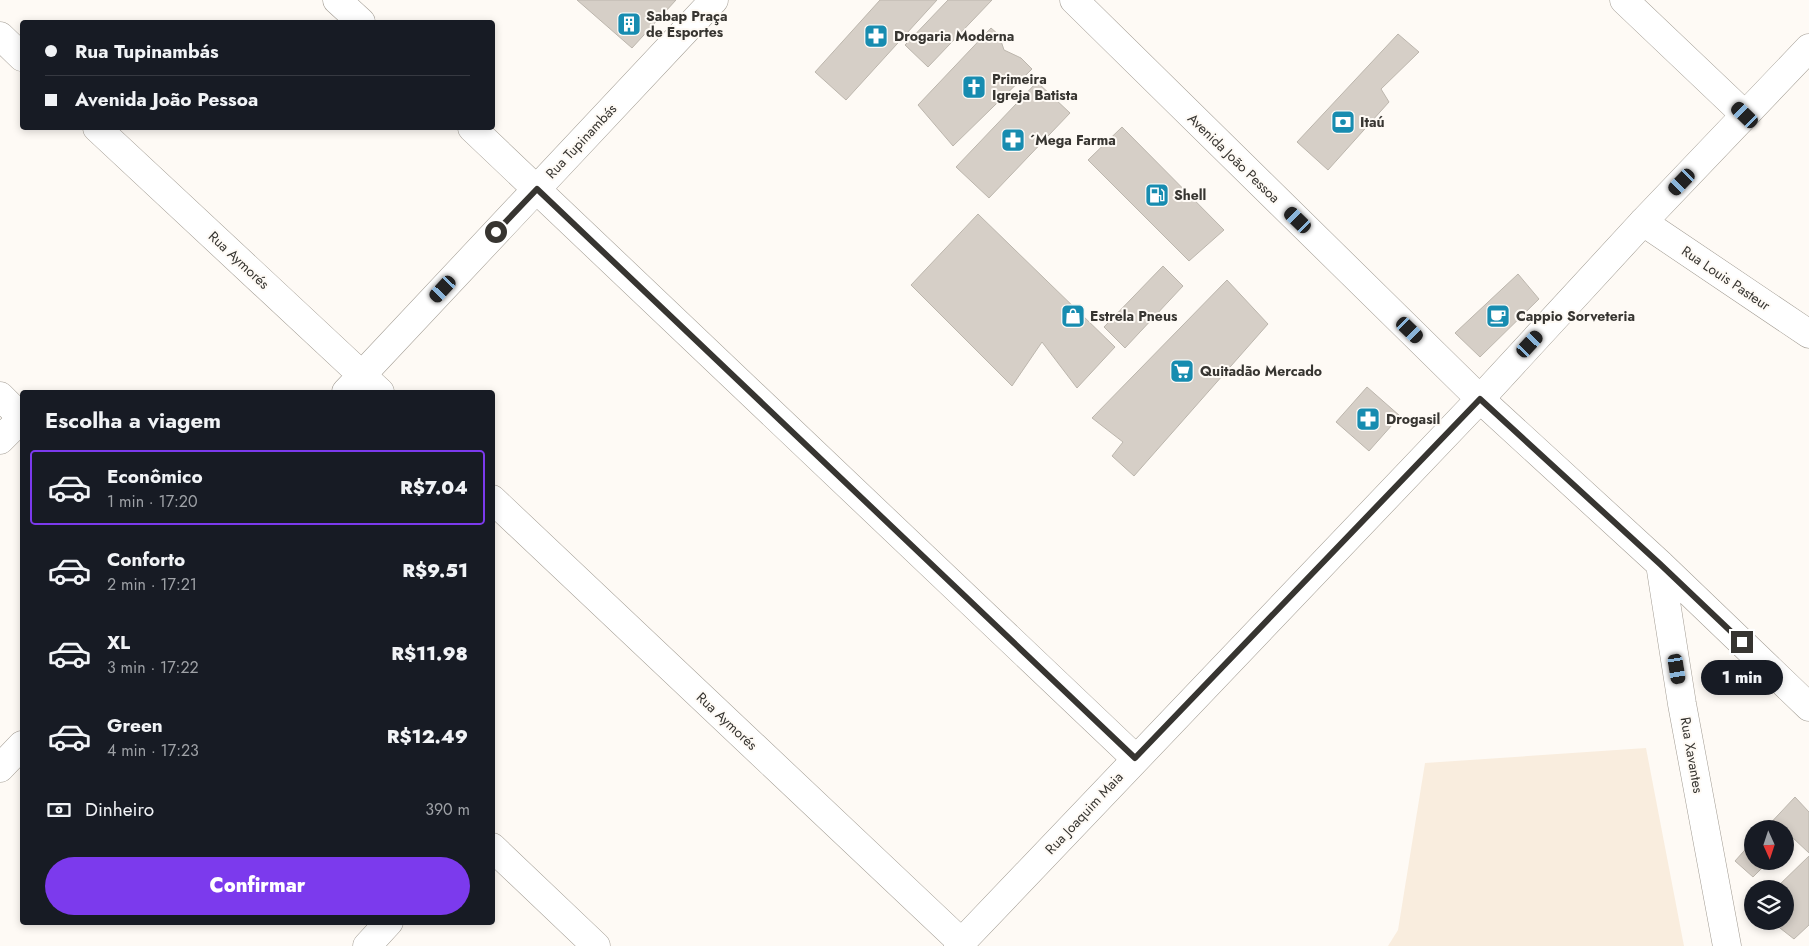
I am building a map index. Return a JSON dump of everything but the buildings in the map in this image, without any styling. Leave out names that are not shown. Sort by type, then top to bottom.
[{"type":"street","points":[[337,0],[358,20]]},
{"type":"street","name":"Rua Tupinambás","points":[[363,387],[537,189],[714,0]]},
{"type":"street","name":"Avenida João Pessoa","points":[[1074,0],[1480,399],[1660,564],[1809,707]]},
{"type":"street","points":[[1624,0],[1745,115]]},
{"type":"street","points":[[0,36],[20,55]]},
{"type":"street","name":"Rua Joaquim Maia","points":[[959,944],[1480,399],[1643,222],[1809,48]]},
{"type":"street","name":"Rua Aymorés","points":[[99,130],[363,387]]},
{"type":"street","points":[[474,130],[1135,758]]},
{"type":"street","name":"Rua Louis Pasteur","points":[[1643,222],[1809,334]]},
{"type":"street","points":[[0,396],[20,416]]},
{"type":"street","points":[[0,440],[20,420]]},
{"type":"street","name":"Rua Aymorés","points":[[495,502],[959,944]]},
{"type":"street","name":"Rua Xavantes","points":[[1660,564],[1682,704],[1727,946]]},
{"type":"street","points":[[495,850],[596,946]]},
{"type":"street","points":[[367,946],[386,925]]},
{"type":"shaded area","points":[[1646,748],[1684,946],[1388,946],[1398,930],[1425,763]]},
{"type":"place","name":"Sabap Praça de Esportes","points":[[629,24]]},
{"type":"place","name":"Drogaria Moderna","points":[[876,36]]},
{"type":"place","name":"Primeira Igreja Batista","points":[[974,87]]},
{"type":"place","name":"Itaú","points":[[1343,122]]},
{"type":"place","name":"´Mega Farma","points":[[1013,140]]},
{"type":"place","name":"Shell","points":[[1157,195]]},
{"type":"place","name":"Estrela Pneus","points":[[1073,316]]},
{"type":"place","name":"Cappio Sorveteria","points":[[1498,316]]},
{"type":"place","name":"Quitadão Mercado","points":[[1182,371]]},
{"type":"place","name":"Drogasil","points":[[1368,419]]},
{"type":"route","points":[[496,232],[537,189],[1135,758],[1480,399],[1742,642]]}]
